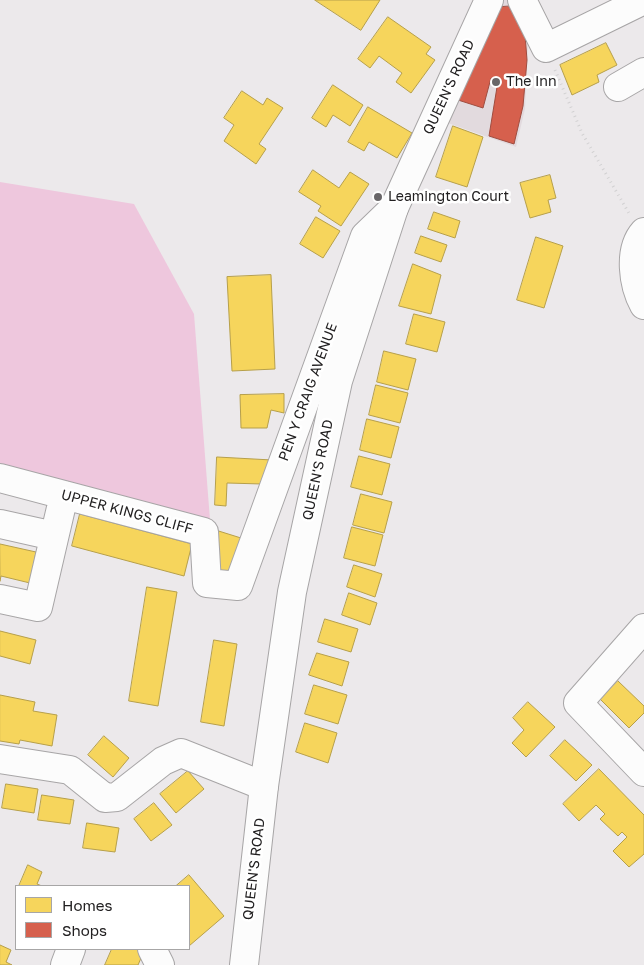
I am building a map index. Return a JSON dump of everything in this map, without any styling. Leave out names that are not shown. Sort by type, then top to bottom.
[{"type":"street","points":[[522,0],[546,48],[644,0]]},
{"type":"street","name":"QUEEN'S ROAD","points":[[244,965],[264,786],[292,592],[338,381],[394,208],[486,2]]},
{"type":"street","points":[[618,87],[644,72]]},
{"type":"street","name":"PEN Y CRAIG AVENUE","points":[[238,586],[365,236],[394,208]]},
{"type":"street","points":[[643,234],[636,247],[634,269],[644,305]]},
{"type":"street","name":"UPPER KINGS CLIFF","points":[[0,478],[204,532],[207,583],[238,586]]},
{"type":"street","points":[[0,599],[38,607],[64,495]]},
{"type":"street","points":[[0,524],[54,536]]},
{"type":"street","points":[[644,628],[578,703],[644,772]]},
{"type":"street","points":[[0,759],[70,770],[105,798],[117,797],[163,761],[181,753],[264,786]]},
{"type":"street","points":[[65,965],[71,950]]},
{"type":"street","points":[[152,950],[160,965]]},
{"type":"path","points":[[546,48],[582,133],[643,234]]},
{"type":"shaded area","points":[[504,0],[511,0],[529,23],[525,109],[516,147],[448,123]]},
{"type":"shaded area","points":[[0,182],[134,204],[194,314],[210,520],[122,502],[0,468]]},
{"type":"building: Homes","points":[[315,0],[380,0],[361,30]]},
{"type":"building: Homes","points":[[388,17],[431,47],[426,54],[435,60],[411,93],[396,82],[402,73],[379,56],[370,68],[358,59]]},
{"type":"building: Homes","points":[[606,43],[617,65],[597,75],[599,82],[572,95],[560,65]]},
{"type":"building: Homes","points":[[333,85],[363,105],[350,126],[333,115],[326,127],[312,118]]},
{"type":"building: Homes","points":[[242,91],[263,105],[267,98],[283,108],[259,144],[266,149],[256,164],[224,141],[234,125],[224,118]]},
{"type":"building: Homes","points":[[368,107],[412,133],[397,158],[369,142],[364,151],[348,142]]},
{"type":"building: Homes","points":[[453,126],[483,137],[467,187],[436,177]]},
{"type":"building: Homes","points":[[313,170],[339,188],[350,172],[369,184],[341,226],[318,211],[321,206],[299,192]]},
{"type":"building: Homes","points":[[550,175],[556,198],[548,200],[551,212],[530,218],[520,183]]},
{"type":"building: Homes","points":[[434,212],[460,221],[455,238],[428,229]]},
{"type":"building: Homes","points":[[316,217],[340,231],[323,258],[300,244]]},
{"type":"building: Homes","points":[[421,236],[447,245],[441,262],[415,253]]},
{"type":"building: Homes","points":[[536,237],[563,246],[544,308],[517,300]]},
{"type":"building: Homes","points":[[413,264],[441,275],[431,314],[399,306]]},
{"type":"building: Homes","points":[[271,275],[275,369],[232,371],[227,277]]},
{"type":"building: Homes","points":[[414,314],[445,322],[437,352],[406,344]]},
{"type":"building: Homes","points":[[384,351],[416,359],[408,390],[377,382]]},
{"type":"building: Homes","points":[[376,385],[408,393],[400,423],[369,415]]},
{"type":"building: Homes","points":[[284,394],[284,413],[271,410],[267,428],[241,428],[240,395]]},
{"type":"building: Homes","points":[[367,419],[399,427],[391,458],[360,450]]},
{"type":"building: Homes","points":[[359,456],[390,464],[382,495],[351,487]]},
{"type":"building: Homes","points":[[217,457],[272,460],[262,484],[227,483],[226,506],[215,505]]},
{"type":"building: Homes","points":[[361,494],[392,502],[384,533],[353,525]]},
{"type":"building: Homes","points":[[80,514],[192,544],[184,576],[72,546]]},
{"type":"building: Homes","points":[[352,527],[383,535],[375,566],[344,558]]},
{"type":"building: Homes","points":[[209,528],[241,538],[229,575],[209,575]]},
{"type":"building: Homes","points":[[0,544],[36,552],[30,583],[1,576],[0,581]]},
{"type":"building: Homes","points":[[354,565],[382,574],[375,597],[347,587]]},
{"type":"building: Homes","points":[[147,587],[177,592],[158,706],[129,701]]},
{"type":"building: Homes","points":[[349,593],[377,603],[370,625],[342,615]]},
{"type":"building: Homes","points":[[325,619],[358,629],[351,652],[318,642]]},
{"type":"building: Homes","points":[[0,631],[36,640],[30,664],[0,656]]},
{"type":"building: Homes","points":[[214,640],[237,644],[224,726],[201,722]]},
{"type":"building: Homes","points":[[317,653],[349,662],[342,686],[309,675]]},
{"type":"building: Homes","points":[[618,681],[644,706],[644,713],[629,728],[600,699]]},
{"type":"building: Homes","points":[[314,685],[347,695],[338,724],[305,714]]},
{"type":"building: Homes","points":[[0,695],[35,702],[33,711],[57,715],[52,746],[20,740],[19,744],[0,741]]},
{"type":"building: Homes","points":[[528,702],[555,727],[526,757],[512,743],[524,730],[513,718]]},
{"type":"building: Homes","points":[[305,723],[337,733],[328,763],[296,752]]},
{"type":"building: Homes","points":[[104,736],[129,758],[113,777],[88,755]]},
{"type":"building: Homes","points":[[565,740],[592,765],[576,781],[550,756]]},
{"type":"building: Homes","points":[[599,769],[644,815],[644,854],[629,867],[613,851],[627,837],[622,832],[618,836],[600,819],[605,814],[596,805],[579,821],[563,804]]},
{"type":"building: Homes","points":[[188,771],[204,789],[176,813],[160,794]]},
{"type":"building: Homes","points":[[6,784],[38,789],[34,813],[2,808]]},
{"type":"building: Homes","points":[[42,795],[74,800],[70,824],[38,820]]},
{"type":"building: Homes","points":[[154,803],[172,825],[151,841],[134,819]]},
{"type":"building: Homes","points":[[87,823],[119,828],[115,852],[83,848]]},
{"type":"building: Homes","points":[[28,865],[42,872],[37,884],[40,885],[19,885]]},
{"type":"building: Homes","points":[[189,875],[224,916],[190,945],[190,885],[177,885]]},
{"type":"building: Homes","points":[[0,945],[11,950],[6,962],[12,965],[0,965]]},
{"type":"building: Homes","points":[[112,950],[145,950],[138,965],[105,965]]},
{"type":"building: Shops","points":[[516,6],[524,22],[527,60],[523,106],[514,144],[489,136],[498,81],[491,78],[483,108],[458,100],[500,7]]},
{"type":"place","name":"The Inn","points":[[496,82]]},
{"type":"place","name":"Leamington Court","points":[[378,197]]}]
